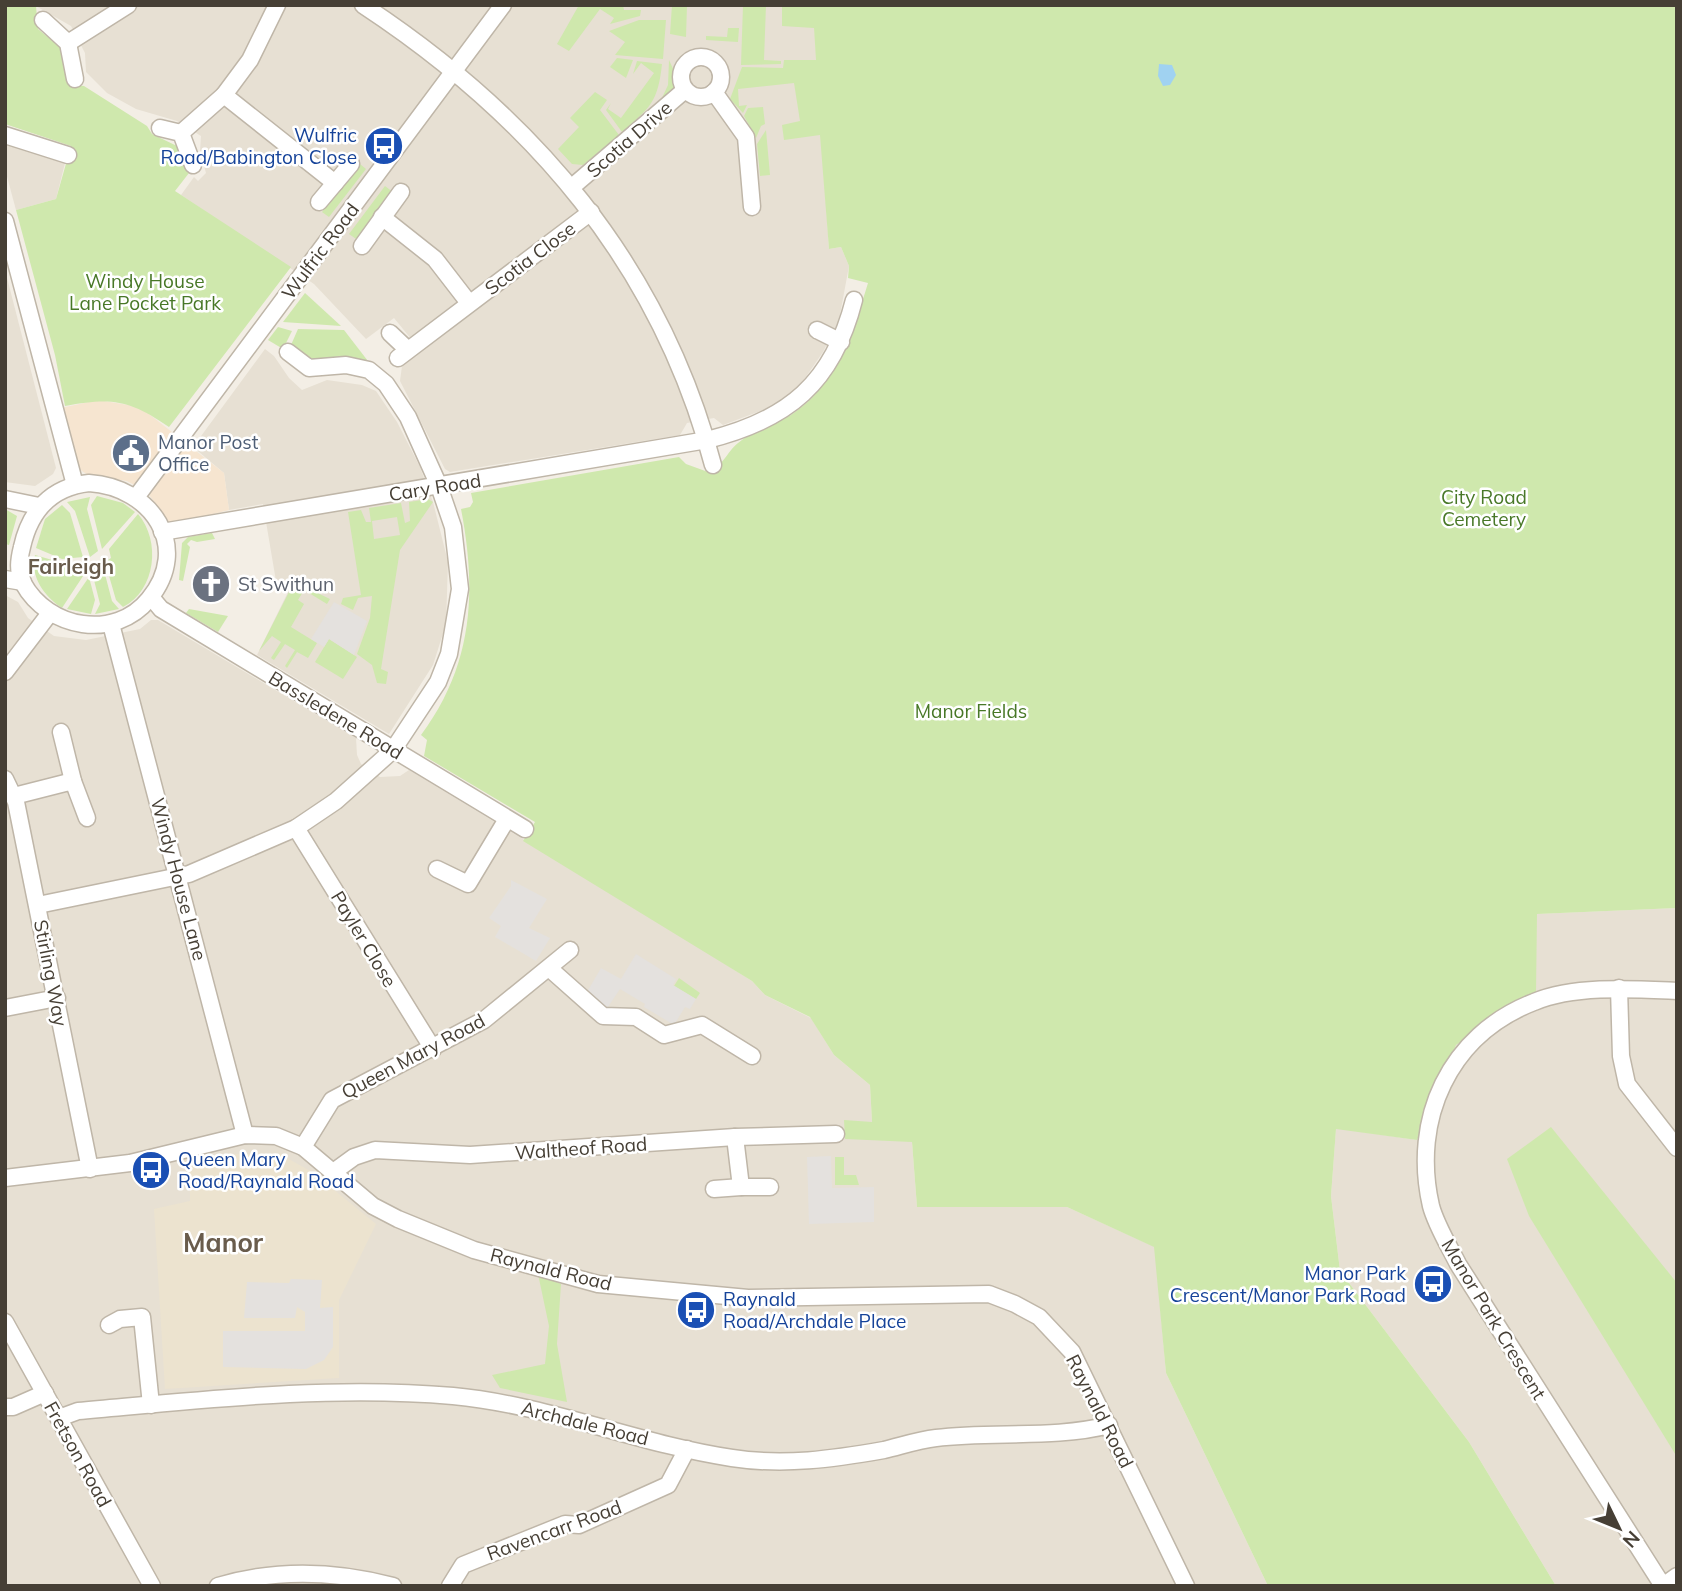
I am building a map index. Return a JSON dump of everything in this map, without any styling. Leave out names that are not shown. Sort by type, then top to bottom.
[{"type":"street","points":[[68,43],[128,5]]},
{"type":"street","points":[[181,133],[224,95],[250,60],[277,5]]},
{"type":"street","points":[[363,5],[456,71],[508,117],[572,187],[637,280],[663,329],[681,367],[713,464]]},
{"type":"street","name":"Wulfric Road","points":[[137,496],[503,5]]},
{"type":"street","points":[[43,20],[68,43],[75,79]]},
{"type":"street","name":"Scotia Drive","points":[[703,57],[714,61],[720,71],[720,82],[714,92],[699,97],[685,90],[681,79],[683,68],[691,60],[703,57]]},
{"type":"street","name":"Scotia Drive","points":[[572,187],[685,90]]},
{"type":"street","points":[[714,92],[746,137],[752,207]]},
{"type":"street","points":[[224,95],[335,183]]},
{"type":"street","points":[[160,128],[181,133]]},
{"type":"street","points":[[181,133],[193,165]]},
{"type":"street","points":[[5,135],[68,155]]},
{"type":"street","points":[[320,202],[351,164]]},
{"type":"street","points":[[362,246],[401,192]]},
{"type":"street","name":"Scotia Close","points":[[390,333],[403,354],[591,212]]},
{"type":"street","name":"Scotia Close","points":[[382,218],[435,259],[469,303]]},
{"type":"street","points":[[5,221],[75,485]]},
{"type":"street","name":"Cary Road","points":[[162,532],[707,440],[749,428],[801,398],[820,379],[841,342],[854,300]]},
{"type":"street","points":[[817,330],[841,342]]},
{"type":"street","points":[[38,905],[178,876],[296,828],[336,801],[393,750],[438,682],[457,620],[459,557],[453,527],[439,486],[408,418],[386,384],[369,370],[346,365],[309,368],[288,352]]},
{"type":"street","points":[[103,484],[137,496],[155,517],[162,532],[165,555],[162,577],[151,597],[131,615],[111,624],[73,623],[50,613],[23,582],[19,562],[27,525],[40,506],[55,493],[75,485],[103,484]]},
{"type":"street","points":[[5,499],[40,506]]},
{"type":"street","points":[[5,579],[23,582]]},
{"type":"street","name":"Bassledene Road","points":[[151,597],[161,609],[525,829]]},
{"type":"street","points":[[5,672],[50,613]]},
{"type":"street","name":"Windy House Lane","points":[[111,624],[245,1135]]},
{"type":"street","points":[[61,732],[73,781],[87,818]]},
{"type":"street","name":"Stirling Way","points":[[5,779],[14,796],[38,905],[90,1169]]},
{"type":"street","points":[[14,796],[73,781]]},
{"type":"street","points":[[437,869],[468,884],[507,819]]},
{"type":"street","name":"Payler Close","points":[[296,828],[433,1049]]},
{"type":"street","name":"Queen Mary Road","points":[[303,1147],[332,1100],[484,1020],[550,969],[570,950]]},
{"type":"street","points":[[550,969],[603,1016],[636,1017],[664,1035],[702,1024],[752,1056]]},
{"type":"street","points":[[1619,988],[1621,1056],[1627,1084],[1677,1148]]},
{"type":"street","name":"Manor Park Crescent","points":[[1663,1586],[1458,1264],[1431,1208],[1425,1165],[1428,1121],[1439,1087],[1461,1055],[1495,1020],[1541,999],[1619,988],[1677,991]]},
{"type":"street","points":[[5,1008],[57,998]]},
{"type":"street","name":"Waltheof Road","points":[[332,1173],[354,1157],[375,1150],[470,1155],[735,1137],[836,1134]]},
{"type":"street","points":[[5,1178],[130,1163],[245,1135]]},
{"type":"street","name":"Raynald Road","points":[[245,1135],[276,1136],[303,1147],[373,1206],[398,1219],[474,1250],[598,1284],[748,1298],[989,1294],[1027,1310],[1057,1333],[1077,1361],[1183,1585]]},
{"type":"street","points":[[735,1137],[741,1186]]},
{"type":"street","points":[[714,1189],[769,1187]]},
{"type":"street","points":[[108,1325],[120,1319],[142,1317],[151,1405]]},
{"type":"street","name":"Fretson Road","points":[[5,1322],[152,1586]]},
{"type":"street","name":"Archdale Road","points":[[59,1418],[78,1411],[151,1405],[387,1392],[456,1396],[557,1415],[687,1449],[741,1459],[795,1463],[885,1450],[934,1438],[1011,1432],[1087,1431],[1109,1424]]},
{"type":"street","points":[[5,1407],[13,1407],[45,1393]]},
{"type":"street","name":"Ravencarr Road","points":[[450,1586],[463,1565],[565,1524],[579,1525],[668,1485],[687,1449]]},
{"type":"street","points":[[218,1586],[271,1575],[299,1574],[364,1578],[393,1586]]},
{"type":"street","points":[[1663,1586],[1677,1577]]},
{"type":"shaded area","points":[[34,5],[813,5],[829,249],[841,247],[849,266],[839,320],[823,352],[801,384],[780,402],[763,410],[723,425],[714,418],[687,423],[680,435],[450,472],[445,469],[400,381],[402,366],[421,351],[394,318],[366,339],[314,284],[181,195],[194,177],[198,181],[206,173],[200,152],[201,136],[177,121],[136,109],[107,93],[86,72],[85,53],[71,26]]},
{"type":"shaded area","points":[[9,144],[65,163],[56,199],[16,210],[5,169],[5,145]]},
{"type":"shaded area","points":[[5,270],[56,468],[53,474],[35,486],[5,482]]},
{"type":"shaded area","points":[[265,349],[302,390],[327,380],[362,385],[376,391],[397,422],[420,467],[433,502],[448,562],[446,624],[433,665],[389,734],[257,655],[289,590],[277,587],[263,504],[229,510],[224,473],[193,447]]},
{"type":"shaded area","points":[[98,400],[140,407],[224,473],[229,510],[170,523],[147,492],[127,481],[88,475],[76,467],[61,408]]},
{"type":"shaded area","points":[[5,595],[18,602],[28,618],[54,636],[86,640],[140,629],[151,620],[158,620],[356,738],[357,755],[361,764],[380,777],[400,776],[409,770],[632,905],[752,981],[765,995],[811,1018],[834,1055],[870,1085],[872,1122],[912,1142],[917,1207],[1067,1207],[1155,1247],[1166,1373],[1268,1586],[5,1586]]},
{"type":"shaded area","points":[[334,602],[367,621],[354,655],[329,639],[324,647],[311,639]]},
{"type":"shaded area","points":[[511,880],[547,899],[529,928],[550,938],[536,961],[495,937],[501,926],[489,918],[511,886]]},
{"type":"shaded area","points":[[1677,908],[1677,1586],[1556,1586],[1469,1442],[1340,1271],[1331,1196],[1336,1128],[1417,1140],[1456,1045],[1536,993],[1536,914]]},
{"type":"shaded area","points":[[636,954],[676,979],[673,985],[696,999],[690,1009],[685,1007],[674,1025],[620,989],[608,1007],[598,1003],[587,992],[601,968],[621,979]]},
{"type":"shaded area","points":[[223,1154],[280,1154],[312,1172],[376,1224],[339,1300],[339,1378],[165,1389],[154,1209],[190,1201],[190,1165]]},
{"type":"shaded area","points":[[831,1156],[832,1188],[874,1187],[874,1222],[809,1224],[807,1157]]},
{"type":"shaded area","points":[[291,1279],[322,1280],[320,1308],[333,1307],[333,1347],[324,1360],[306,1369],[223,1367],[223,1331],[305,1331],[305,1312],[297,1307],[295,1318],[244,1318],[247,1282],[289,1283]]},
{"type":"green space","name":"Windy House Lane Pocket Park","points":[[5,5],[36,6],[38,29],[61,48],[69,84],[84,86],[147,126],[152,134],[177,146],[189,173],[175,191],[291,267],[169,427],[143,411],[120,403],[96,402],[65,406],[55,355],[16,210],[56,199],[71,146],[5,124]]},
{"type":"green space","points":[[579,5],[623,5],[624,10],[641,10],[640,16],[610,24],[614,18],[600,9],[569,51],[557,44]]},
{"type":"green space","points":[[672,5],[687,5],[686,37],[670,34]]},
{"type":"green space","points":[[743,5],[766,5],[764,60],[781,61],[781,64],[741,65]]},
{"type":"green space","name":"Manor Fields","points":[[782,5],[1677,5],[1677,908],[1537,914],[1536,993],[1456,1045],[1417,1140],[1336,1129],[1331,1196],[1340,1271],[1469,1442],[1556,1586],[1268,1586],[1166,1373],[1154,1247],[1067,1207],[917,1207],[912,1142],[845,1139],[844,1120],[872,1122],[870,1085],[834,1055],[810,1017],[765,995],[752,981],[523,841],[535,822],[424,756],[427,740],[421,735],[451,682],[467,627],[469,569],[461,509],[470,507],[473,502],[471,493],[679,457],[686,464],[708,472],[744,438],[791,415],[807,403],[832,373],[841,356],[868,283],[848,278],[849,266],[841,247],[829,249],[820,135],[784,140],[782,125],[800,121],[794,83],[738,89],[739,106],[747,105],[743,113],[730,99],[742,67],[783,68],[784,60],[816,60],[814,28],[782,26]]},
{"type":"green space","points":[[639,20],[666,20],[663,59],[615,55],[625,42],[609,31]]},
{"type":"green space","points":[[728,28],[739,28],[738,42],[706,40],[706,36],[727,37]]},
{"type":"green space","points":[[617,58],[633,60],[626,78],[610,67]]},
{"type":"green space","points":[[669,60],[675,73],[675,89],[661,100],[668,85]]},
{"type":"green space","points":[[637,61],[662,64],[658,87],[651,103],[640,117],[622,132],[606,110],[611,103],[608,109],[621,118],[654,73],[641,63],[633,74]]},
{"type":"green space","points":[[595,92],[607,100],[600,110],[619,135],[583,165],[572,164],[558,149],[579,127],[570,118]]},
{"type":"green space","points":[[763,107],[765,124],[761,126],[756,138],[744,116],[748,108]]},
{"type":"green space","points":[[766,130],[770,175],[760,176],[757,144]]},
{"type":"green space","points":[[360,164],[366,169],[329,217],[322,212]]},
{"type":"green space","points":[[385,186],[394,193],[359,241],[349,234]]},
{"type":"green space","points":[[305,293],[341,326],[283,322]]},
{"type":"green space","points":[[278,327],[292,331],[283,349],[268,340]]},
{"type":"green space","points":[[298,329],[344,330],[371,365],[312,360],[291,345]]},
{"type":"green space","points":[[97,496],[123,503],[135,512],[102,549],[91,505]]},
{"type":"green space","points":[[90,497],[87,509],[98,551],[90,557],[75,511],[67,502]]},
{"type":"green space","points":[[428,499],[433,502],[400,550],[381,669],[388,672],[386,684],[377,683],[372,665],[357,654],[370,618],[372,596],[358,598],[353,610],[341,604],[343,598],[361,595],[348,512],[361,510],[366,522],[371,522],[369,508],[401,503],[405,523],[410,521],[409,502]],"holes":[[[397,517],[400,535],[374,539],[372,521]]]},
{"type":"green space","points":[[62,505],[70,513],[83,557],[62,559],[36,548],[45,519]]},
{"type":"green space","points":[[5,509],[17,516],[9,545],[5,544]]},
{"type":"green space","points":[[138,514],[150,538],[152,564],[142,589],[123,607],[116,600],[105,562],[111,558],[109,549]]},
{"type":"green space","points":[[212,533],[215,539],[197,542],[191,540],[187,544],[190,547],[183,581],[179,580],[182,543],[188,537]]},
{"type":"green space","points":[[35,555],[66,564],[84,563],[87,570],[62,608],[49,598],[40,585],[35,571]]},
{"type":"green space","points":[[101,559],[112,601],[119,609],[95,614],[100,604],[92,572]]},
{"type":"green space","points":[[89,577],[95,600],[91,614],[67,609]]},
{"type":"green space","points":[[305,587],[330,599],[327,604],[304,590],[298,600],[304,604],[291,627],[317,643],[308,658],[297,652],[287,668],[285,666],[295,650],[285,644],[274,660],[271,658],[281,642],[272,636],[259,651],[290,590]]},
{"type":"green space","points":[[189,609],[228,616],[218,632],[186,613]]},
{"type":"green space","points":[[329,639],[357,657],[343,679],[315,662]]},
{"type":"green space","points":[[679,978],[700,993],[696,999],[674,986]]},
{"type":"green space","points":[[1551,1127],[1677,1283],[1677,1457],[1529,1216],[1507,1159]]},
{"type":"green space","points":[[835,1157],[844,1157],[844,1175],[856,1175],[859,1185],[835,1185]]},
{"type":"green space","points":[[538,1274],[561,1284],[557,1344],[567,1402],[500,1388],[492,1375],[545,1364],[549,1326]]},
{"type":"water","points":[[1159,64],[1172,65],[1176,75],[1170,85],[1163,86],[1158,76]]},
{"type":"place","name":"Wulfric Road/Babington Close","points":[[384,146]]},
{"type":"place","name":"Manor Post Office","points":[[131,453]]},
{"type":"place","name":"St Swithun","points":[[211,584]]},
{"type":"place","name":"Queen Mary Road/Raynald Road","points":[[151,1170]]},
{"type":"place","name":"Manor Park Crescent/Manor Park Road","points":[[1433,1284]]},
{"type":"place","name":"Raynald Road/Archdale Place","points":[[696,1310]]},
{"type":"district","name":"Fairleigh","points":[[71,567]]},
{"type":"district","name":"Manor","points":[[223,1243]]},
{"type":"park label","name":"City Road Cemetery","points":[[1484,508]]}]
